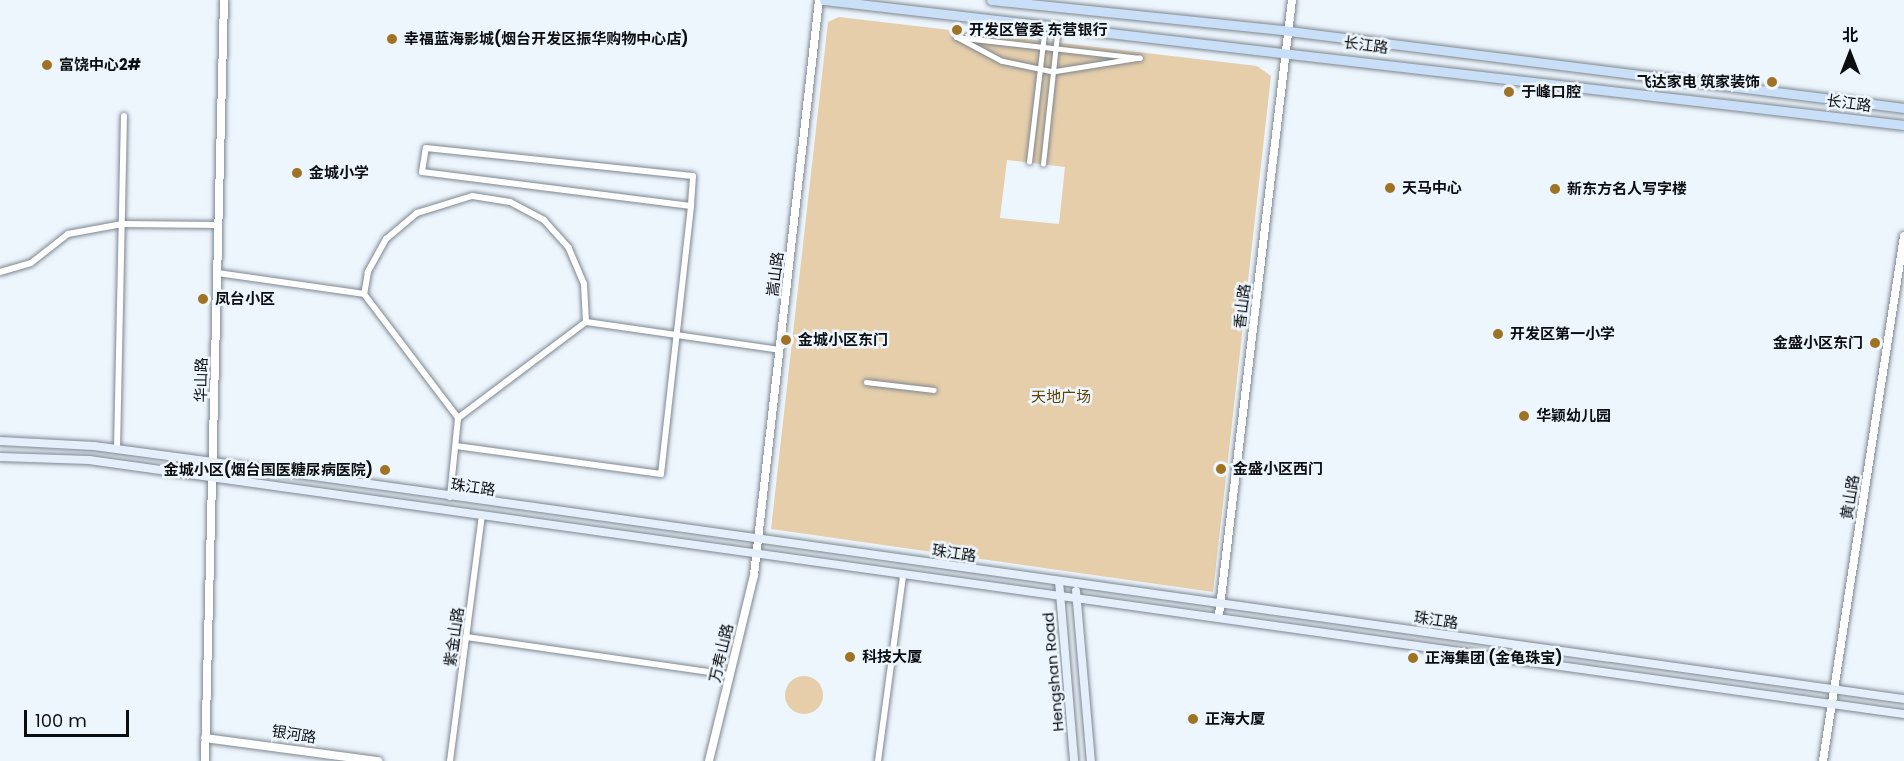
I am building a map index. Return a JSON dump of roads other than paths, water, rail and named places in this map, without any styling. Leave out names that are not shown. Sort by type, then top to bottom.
[{"type":"main road","name":"长江路","points":[[824,0],[1286,51],[1904,125]]},
{"type":"main road","name":"长江路","points":[[991,0],[1289,31],[1904,108]]},
{"type":"main road","name":"珠江路","points":[[0,441],[117,449],[213,462],[1904,699]]},
{"type":"main road","points":[[0,457],[89,460],[483,516],[756,551],[903,576],[1219,615],[1904,714]]},
{"type":"main road","name":"Hengshan Road","points":[[1059,581],[1074,761]]},
{"type":"main road","name":"Hengshan Road","points":[[1076,584],[1091,761]]},
{"type":"street","name":"华山路","points":[[205,761],[224,0]]},
{"type":"street","name":"嵩山路","points":[[756,551],[819,0]]},
{"type":"street","name":"香山路","points":[[1219,615],[1292,0]]},
{"type":"street","points":[[1029,162],[1044,34]]},
{"type":"street","points":[[1043,164],[1057,36]]},
{"type":"street","points":[[956,37],[1140,58],[1053,72],[1001,61],[956,37]]},
{"type":"street","points":[[117,449],[124,116]]},
{"type":"street","points":[[456,446],[661,474],[691,206],[693,176],[426,148],[422,172],[691,206]]},
{"type":"street","points":[[364,294],[377,253],[401,224],[435,204],[472,196],[510,202],[544,220],[563,241],[584,284],[586,322]]},
{"type":"street","points":[[0,272],[31,263],[68,234],[122,224],[218,225]]},
{"type":"street","name":"黄山路","points":[[1823,761],[1904,236]]},
{"type":"street","points":[[217,273],[364,294],[458,418],[450,497]]},
{"type":"street","points":[[458,418],[586,322],[780,350]]},
{"type":"street","points":[[866,382],[934,390]]},
{"type":"street","name":"紫金山路","points":[[450,761],[483,516]]},
{"type":"street","name":"万寿山路","points":[[709,761],[756,551]]},
{"type":"street","points":[[878,761],[903,576]]},
{"type":"street","points":[[466,637],[729,675]]},
{"type":"street","name":"银河路","points":[[205,738],[378,761]]},
{"type":"place","name":"开发区管委 东营银行","points":[[957,30]]},
{"type":"place","name":"幸福蓝海影城(烟台开发区振华购物中心店)","points":[[392,39]]},
{"type":"place","name":"富饶中心2#","points":[[47,65]]},
{"type":"place","name":"飞达家电 筑家装饰","points":[[1772,82]]},
{"type":"place","name":"于峰口腔","points":[[1509,92]]},
{"type":"place","name":"金城小学","points":[[297,173]]},
{"type":"place","name":"天马中心","points":[[1390,188]]},
{"type":"place","name":"新东方名人写字楼","points":[[1555,189]]},
{"type":"place","name":"凤台小区","points":[[203,299]]},
{"type":"place","name":"开发区第一小学","points":[[1498,334]]},
{"type":"place","name":"金城小区东门","points":[[786,340]]},
{"type":"place","name":"金盛小区东门","points":[[1875,343]]},
{"type":"place","name":"华颖幼儿园","points":[[1524,416]]},
{"type":"place","name":"金盛小区西门","points":[[1221,469]]},
{"type":"place","name":"金城小区(烟台国医糖尿病医院)","points":[[385,470]]},
{"type":"place","name":"科技大厦","points":[[850,657]]},
{"type":"place","name":"正海集团 (金龟珠宝)","points":[[1413,658]]},
{"type":"place","name":"正海大厦","points":[[1193,719]]},
{"type":"park label","name":"天地广场","points":[[1061,397]]}]
